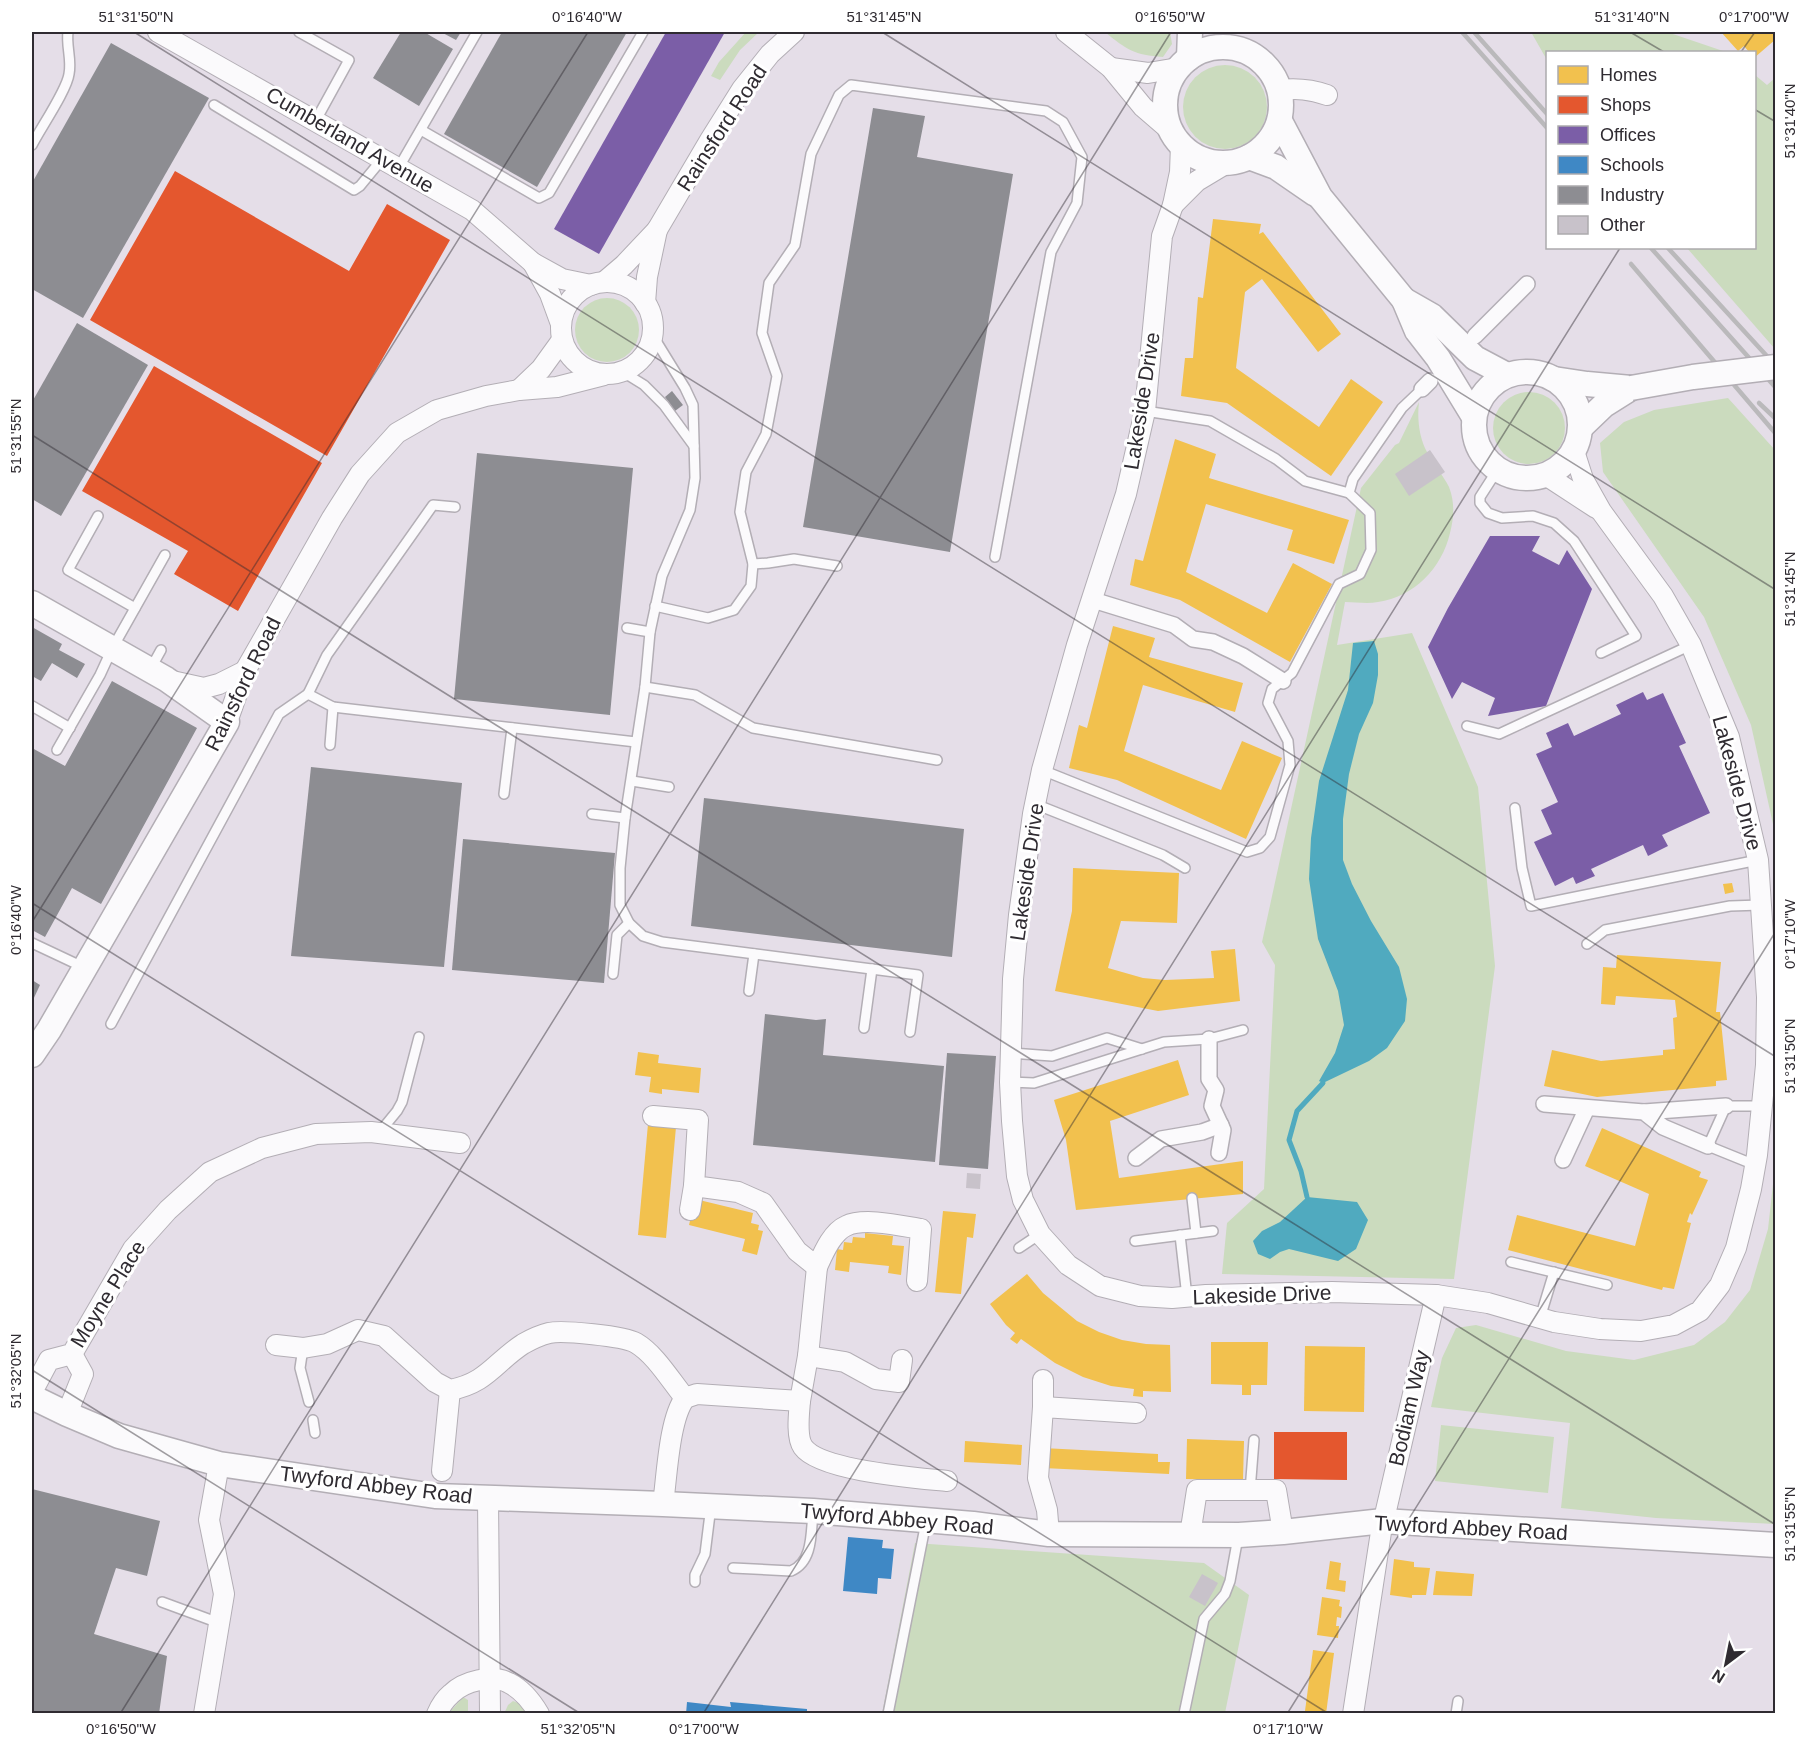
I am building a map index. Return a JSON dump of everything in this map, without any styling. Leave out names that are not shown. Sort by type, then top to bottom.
[{"type":"street","name":"Rainsford Road","points":[[597,284],[624,265],[657,230],[742,89],[770,54],[794,32]]},
{"type":"street","points":[[1066,32],[1111,68],[1143,107],[1193,154],[1209,161],[1238,160],[1276,167],[1320,197]]},
{"type":"street","points":[[1176,138],[1167,120],[1165,104],[1167,88],[1184,63],[1190,32]]},
{"type":"street","name":"Cumberland Avenue","points":[[164,33],[472,210],[533,263],[562,279],[597,284]]},
{"type":"street","points":[[1111,68],[1148,73],[1184,63],[1220,39],[1246,51],[1263,63],[1273,75],[1280,90],[1280,121],[1267,143],[1238,160]]},
{"type":"street","points":[[1280,90],[1298,88],[1327,95]]},
{"type":"street","points":[[1280,121],[1320,197],[1404,300],[1418,331],[1438,358],[1474,417]]},
{"type":"street","name":"Lakeside Drive","points":[[1176,138],[1180,172],[1173,205],[1162,236],[1144,411],[1126,494],[1074,657],[1042,770],[1019,915],[1013,979],[1010,1082],[1017,1176],[1023,1200],[1040,1234],[1068,1265],[1100,1286],[1140,1296],[1172,1298],[1332,1292],[1436,1295],[1488,1303],[1540,1318],[1600,1329],[1641,1331],[1674,1325],[1700,1311],[1720,1285],[1736,1248],[1755,1165],[1766,1065],[1767,997],[1758,860],[1729,737],[1691,645],[1663,596],[1600,511],[1583,479],[1574,451]]},
{"type":"street","name":"Lakeside Drive","points":[[1173,205],[1197,181],[1238,160]]},
{"type":"street","name":"Rainsford Road","points":[[645,303],[647,277],[657,230]]},
{"type":"street","name":"Cumberland Avenue","points":[[533,263],[550,294],[562,332]]},
{"type":"street","points":[[597,284],[619,284],[632,290],[645,303],[652,318],[652,336],[646,353],[638,363],[613,373],[585,369],[571,358],[562,332],[564,310],[572,298],[581,290],[597,284]]},
{"type":"street","points":[[1475,336],[1527,284]]},
{"type":"street","points":[[1404,300],[1431,316],[1475,358],[1507,375]]},
{"type":"street","points":[[519,390],[541,369],[562,332]]},
{"type":"street","points":[[1554,379],[1576,401],[1580,415],[1581,427],[1574,451],[1562,466],[1547,476],[1528,480],[1511,477],[1486,459],[1480,452],[1474,434],[1474,417],[1480,400],[1486,390],[1507,375],[1518,372],[1537,372],[1554,379],[1630,388],[1693,376],[1776,367]]},
{"type":"street","name":"Rainsford Road","points":[[32,1055],[49,1030],[227,722],[245,671],[337,509],[360,474],[398,433],[437,410],[486,396],[519,390],[557,387],[613,373]]},
{"type":"street","points":[[1581,427],[1604,405],[1630,388]]},
{"type":"street","name":"Lakeside Drive","points":[[1547,476],[1600,511]]},
{"type":"street","points":[[1093,600],[1174,625],[1193,639],[1213,642],[1243,656],[1282,681]]},
{"type":"street","points":[[32,603],[112,649],[159,666],[204,688],[219,684],[245,671]]},
{"type":"street","points":[[159,666],[227,722]]},
{"type":"street","points":[[1209,1039],[1209,1079],[1216,1090],[1212,1106],[1223,1130],[1220,1153]]},
{"type":"street","points":[[1544,1104],[1644,1112],[1726,1106]]},
{"type":"street","points":[[1563,1160],[1587,1108]]},
{"type":"street","points":[[1644,1112],[1663,1127],[1708,1146]]},
{"type":"street","points":[[653,1116],[698,1120],[694,1186],[690,1210]]},
{"type":"street","points":[[1136,1158],[1161,1138],[1202,1132],[1221,1125]]},
{"type":"street","name":"Moyne Place","points":[[32,1392],[49,1360],[72,1354],[133,1249],[168,1210],[210,1172],[262,1148],[316,1134],[380,1133],[460,1143]]},
{"type":"street","points":[[694,1186],[738,1192],[763,1203],[797,1251],[817,1267]]},
{"type":"street","points":[[917,1281],[922,1220],[869,1222],[846,1226],[830,1242],[817,1267],[808,1356],[800,1401],[799,1431],[803,1447],[818,1458],[862,1471],[947,1481]]},
{"type":"street","name":"Bodiam Way","points":[[1353,1713],[1383,1521],[1436,1295]]},
{"type":"street","points":[[276,1345],[303,1348],[327,1344],[358,1330],[384,1336],[435,1382],[450,1390],[466,1387],[481,1380],[524,1344],[550,1333],[618,1337],[636,1343],[655,1360],[685,1398]]},
{"type":"street","points":[[67,1414],[83,1374],[72,1354]]},
{"type":"street","points":[[808,1356],[845,1362],[876,1379],[899,1382],[902,1360]]},
{"type":"street","points":[[1043,1380],[1038,1478],[1047,1510],[1049,1534]]},
{"type":"street","points":[[442,1471],[450,1390]]},
{"type":"street","points":[[663,1504],[675,1419],[685,1398],[697,1394],[800,1401]]},
{"type":"street","name":"Twyford Abbey Road","points":[[32,1397],[119,1436],[219,1464],[435,1496],[813,1512],[973,1524],[1049,1534],[1239,1535],[1383,1521],[1776,1545]]},
{"type":"street","points":[[1043,1407],[1136,1413]]},
{"type":"street","points":[[204,1713],[224,1594],[209,1520],[219,1464]]},
{"type":"street","points":[[1190,1535],[1197,1490],[1275,1490],[1284,1532]]},
{"type":"street","points":[[488,1499],[490,1713]]},
{"type":"street","points":[[437,1713],[451,1694],[465,1684],[491,1679],[508,1682],[521,1692],[539,1713]]},
{"type":"lane","points":[[32,145],[69,74],[68,32]]},
{"type":"lane","points":[[299,32],[349,60],[316,120]]},
{"type":"lane","points":[[214,105],[354,190],[391,163],[421,130],[477,32]]},
{"type":"lane","points":[[421,130],[539,198],[549,193],[643,32]]},
{"type":"lane","points":[[655,606],[708,618],[734,610],[752,586],[753,564],[740,512],[746,472],[766,434],[777,376],[762,333],[769,283],[795,245],[811,154],[839,95],[851,84],[1046,111],[1063,122],[1082,157],[1077,203],[1051,252],[995,558]]},
{"type":"lane","points":[[652,336],[685,388],[693,405],[695,478],[690,510],[662,576],[655,606],[625,818],[620,868],[621,905],[629,923],[643,936],[662,942],[918,975],[910,1032]]},
{"type":"lane","points":[[613,373],[644,385],[672,414],[694,446]]},
{"type":"lane","points":[[1349,493],[1353,479],[1402,408],[1426,385]]},
{"type":"lane","points":[[1042,770],[1247,852],[1260,848],[1270,837],[1290,765],[1288,741],[1268,703],[1272,689],[1292,673],[1339,584],[1360,574],[1371,550],[1370,513],[1349,493],[1305,481],[1276,459],[1210,421],[1144,411]]},
{"type":"lane","points":[[1498,469],[1480,497],[1480,503],[1488,513],[1502,519],[1533,516],[1554,523],[1574,541],[1636,636],[1601,653]]},
{"type":"lane","points":[[111,1024],[279,714],[308,694],[327,655],[433,505],[455,507]]},
{"type":"lane","points":[[98,516],[68,570],[135,608]]},
{"type":"lane","points":[[57,750],[165,555]]},
{"type":"lane","points":[[753,564],[794,558],[837,566]]},
{"type":"lane","points":[[627,628],[651,632]]},
{"type":"lane","points":[[1467,726],[1499,734],[1691,645]]},
{"type":"lane","points":[[645,687],[695,695],[753,728],[937,760]]},
{"type":"lane","points":[[308,694],[333,707],[636,742]]},
{"type":"lane","points":[[32,706],[70,728]]},
{"type":"lane","points":[[330,745],[333,707]]},
{"type":"lane","points":[[504,794],[512,728]]},
{"type":"lane","points":[[632,781],[669,787]]},
{"type":"lane","points":[[1035,804],[1163,855],[1185,868]]},
{"type":"lane","points":[[1515,808],[1522,868],[1531,906],[1758,860]]},
{"type":"lane","points":[[592,814],[625,818]]},
{"type":"lane","points":[[1587,944],[1605,930],[1730,906],[1761,905]]},
{"type":"lane","points":[[613,974],[617,935],[629,923]]},
{"type":"lane","points":[[32,943],[85,968]]},
{"type":"lane","points":[[749,990],[754,954]]},
{"type":"lane","points":[[864,1028],[872,969]]},
{"type":"lane","points":[[1010,1082],[1034,1083],[1164,1042],[1209,1039],[1243,1030]]},
{"type":"lane","points":[[380,1133],[402,1102],[418,1037]]},
{"type":"lane","points":[[1011,1053],[1052,1056],[1107,1038],[1142,1049]]},
{"type":"lane","points":[[1065,1051],[1072,1071]]},
{"type":"lane","points":[[1755,1165],[1708,1146],[1726,1106],[1762,1106]]},
{"type":"lane","points":[[1192,1198],[1196,1233]]},
{"type":"lane","points":[[1135,1241],[1213,1231]]},
{"type":"lane","points":[[1019,1248],[1040,1234]]},
{"type":"lane","points":[[1180,1235],[1187,1297]]},
{"type":"lane","points":[[1511,1262],[1607,1284]]},
{"type":"lane","points":[[1540,1318],[1554,1272]]},
{"type":"lane","points":[[303,1348],[300,1368],[309,1401]]},
{"type":"lane","points":[[313,1420],[315,1433]]},
{"type":"lane","points":[[1250,1491],[1254,1440]]},
{"type":"lane","points":[[695,1582],[695,1575],[705,1554],[711,1506]]},
{"type":"lane","points":[[733,1568],[790,1571],[799,1568],[806,1557],[813,1512]]},
{"type":"lane","points":[[888,1713],[926,1521]]},
{"type":"lane","points":[[1184,1713],[1204,1619],[1225,1594],[1230,1581],[1239,1535]]},
{"type":"lane","points":[[162,1602],[219,1623]]},
{"type":"lane","points":[[1456,1713],[1458,1701]]},
{"type":"green space","points":[[746,32],[759,32],[740,50],[720,80],[711,76],[719,62]]},
{"type":"green space","points":[[1105,32],[1170,32],[1172,44],[1163,57],[1145,55],[1125,47]]},
{"type":"green space","points":[[1531,32],[1667,32],[1723,51],[1546,51],[1546,58]]},
{"type":"green space","points":[[1225,65],[1248,72],[1260,84],[1267,107],[1260,130],[1248,142],[1225,149],[1202,142],[1190,130],[1183,107],[1190,84],[1202,72]]},
{"type":"green space","points":[[1756,76],[1767,85],[1775,78],[1775,349],[1688,249],[1756,249]]},
{"type":"green space","points":[[607,298],[625,304],[633,312],[639,330],[633,348],[625,356],[607,362],[589,356],[581,348],[575,330],[581,312],[589,304]]},
{"type":"green space","points":[[1529,392],[1549,398],[1559,408],[1565,428],[1559,448],[1549,458],[1529,464],[1509,458],[1499,448],[1493,428],[1499,408],[1509,398]]},
{"type":"green space","points":[[1728,398],[1775,450],[1775,833],[1751,725],[1704,617],[1603,472],[1600,443],[1624,422],[1654,410]]},
{"type":"green space","points":[[1419,402],[1422,441],[1449,487],[1452,498],[1452,522],[1446,546],[1433,569],[1424,579],[1403,594],[1374,603],[1345,602],[1337,645],[1412,633],[1478,787],[1495,966],[1454,1279],[1222,1274],[1227,1223],[1264,1189],[1275,965],[1262,942],[1361,488],[1399,443]]},
{"type":"green space","points":[[1775,1166],[1775,1524],[1656,1518],[1561,1508],[1570,1423],[1431,1407],[1442,1358],[1456,1328],[1476,1325],[1566,1351],[1634,1360],[1694,1345],[1725,1322],[1750,1290],[1768,1229]]},
{"type":"green space","points":[[1441,1425],[1554,1437],[1548,1493],[1435,1481]]},
{"type":"green space","points":[[915,1543],[1204,1563],[1249,1595],[1225,1713],[882,1714]]},
{"type":"green space","points":[[463,1697],[468,1700],[468,1713],[448,1714]]},
{"type":"green space","points":[[513,1701],[528,1714],[504,1714],[508,1705]]},
{"type":"water","points":[[1374,641],[1378,654],[1378,675],[1373,703],[1359,734],[1349,774],[1343,819],[1343,860],[1352,884],[1371,921],[1399,967],[1407,999],[1405,1021],[1387,1048],[1369,1061],[1323,1083],[1319,1081],[1335,1053],[1344,1025],[1338,991],[1318,939],[1309,879],[1311,838],[1319,781],[1348,690],[1353,643]]},
{"type":"water","points":[[1307,1197],[1357,1202],[1368,1220],[1356,1249],[1338,1261],[1289,1249],[1270,1259],[1258,1254],[1253,1241],[1262,1231],[1280,1222]]},
{"type":"building: Homes","points":[[1721,32],[1776,32],[1776,39],[1756,56],[1756,51],[1748,51],[1744,46],[1738,51]]},
{"type":"building: Homes","points":[[1213,219],[1261,224],[1259,234],[1263,232],[1341,334],[1318,352],[1262,279],[1245,292],[1236,368],[1319,427],[1351,379],[1383,402],[1331,476],[1227,403],[1181,396],[1185,358],[1193,358],[1198,297],[1203,298]]},
{"type":"building: Homes","points":[[1175,439],[1216,454],[1209,478],[1349,520],[1334,564],[1287,550],[1293,530],[1206,504],[1186,572],[1267,613],[1293,563],[1332,584],[1290,662],[1180,600],[1130,585],[1135,559],[1143,561]]},
{"type":"building: Homes","points":[[1113,626],[1155,638],[1149,657],[1243,683],[1235,712],[1143,685],[1124,751],[1221,790],[1242,741],[1282,758],[1246,839],[1117,780],[1069,768],[1079,725],[1087,728]]},
{"type":"building: Homes","points":[[1073,868],[1179,873],[1177,923],[1121,921],[1108,968],[1143,978],[1165,980],[1214,978],[1211,951],[1235,949],[1240,1001],[1158,1011],[1055,991],[1072,911]]},
{"type":"building: Homes","points":[[1732,883],[1734,892],[1725,894],[1723,884]]},
{"type":"building: Homes","points":[[1617,955],[1721,962],[1716,1012],[1720,1012],[1727,1080],[1716,1081],[1716,1086],[1597,1097],[1544,1086],[1552,1050],[1601,1061],[1663,1055],[1663,1050],[1675,1049],[1673,1018],[1677,1017],[1675,1000],[1616,996],[1615,1005],[1601,1004],[1603,967],[1616,968]]},
{"type":"building: Homes","points":[[638,1052],[659,1055],[658,1063],[701,1068],[699,1093],[662,1089],[662,1094],[649,1092],[651,1077],[635,1075]]},
{"type":"building: Homes","points":[[1178,1060],[1189,1095],[1110,1121],[1119,1178],[1243,1161],[1243,1194],[1076,1210],[1066,1140],[1054,1100]]},
{"type":"building: Homes","points":[[648,1124],[676,1127],[666,1238],[638,1235]]},
{"type":"building: Homes","points":[[1602,1128],[1701,1172],[1699,1177],[1708,1180],[1687,1222],[1691,1223],[1674,1289],[1663,1287],[1662,1290],[1508,1250],[1517,1215],[1635,1246],[1649,1194],[1585,1166]]},
{"type":"building: Homes","points":[[695,1199],[753,1213],[751,1223],[759,1225],[758,1230],[763,1231],[757,1255],[742,1251],[745,1239],[689,1225]]},
{"type":"building: Homes","points":[[943,1211],[976,1214],[973,1238],[967,1237],[961,1294],[935,1292]]},
{"type":"building: Homes","points":[[865,1233],[893,1236],[892,1245],[904,1246],[901,1275],[888,1273],[889,1266],[850,1262],[849,1272],[835,1270],[837,1249],[843,1250],[844,1242],[852,1243],[853,1237],[865,1238]]},
{"type":"building: Homes","points":[[1027,1274],[1043,1293],[1077,1321],[1099,1332],[1122,1340],[1170,1345],[1171,1392],[1143,1391],[1143,1397],[1133,1396],[1134,1389],[1111,1386],[1083,1377],[1055,1363],[1021,1339],[1017,1344],[1010,1339],[1015,1333],[990,1304]]},
{"type":"building: Homes","points":[[1211,1342],[1268,1342],[1267,1385],[1251,1385],[1251,1395],[1242,1395],[1242,1385],[1211,1384]]},
{"type":"building: Homes","points":[[1305,1346],[1365,1347],[1364,1412],[1304,1411]]},
{"type":"building: Homes","points":[[1187,1439],[1244,1441],[1243,1480],[1186,1479]]},
{"type":"building: Homes","points":[[965,1441],[1022,1445],[1021,1465],[964,1462]]},
{"type":"building: Homes","points":[[1043,1448],[1158,1454],[1158,1462],[1170,1462],[1169,1474],[1043,1468]]},
{"type":"building: Homes","points":[[1394,1559],[1414,1562],[1414,1567],[1430,1568],[1426,1595],[1412,1595],[1412,1598],[1390,1595]]},
{"type":"building: Homes","points":[[1330,1561],[1341,1563],[1339,1580],[1346,1581],[1345,1592],[1326,1589]]},
{"type":"building: Homes","points":[[1436,1571],[1474,1574],[1472,1596],[1433,1595]]},
{"type":"building: Homes","points":[[1322,1597],[1340,1600],[1341,1618],[1337,1617],[1336,1626],[1339,1626],[1338,1638],[1317,1635]]},
{"type":"building: Homes","points":[[1313,1650],[1334,1653],[1326,1714],[1305,1711]]},
{"type":"building: Shops","points":[[175,171],[349,271],[387,204],[450,240],[327,456],[90,320]]},
{"type":"building: Shops","points":[[154,366],[322,463],[238,611],[174,574],[188,551],[82,491]]},
{"type":"building: Shops","points":[[1274,1432],[1347,1432],[1347,1480],[1274,1479]]},
{"type":"building: Offices","points":[[666,32],[725,32],[599,254],[554,229]]},
{"type":"building: Offices","points":[[1490,536],[1540,536],[1532,551],[1559,565],[1567,550],[1592,589],[1546,706],[1488,716],[1495,698],[1462,682],[1452,699],[1428,647]]},
{"type":"building: Offices","points":[[1643,692],[1647,700],[1663,693],[1686,743],[1679,746],[1710,813],[1662,835],[1668,846],[1648,856],[1643,845],[1591,869],[1595,876],[1576,884],[1573,877],[1555,886],[1534,842],[1552,834],[1541,810],[1558,802],[1536,754],[1552,747],[1546,733],[1568,723],[1574,736],[1621,714],[1616,705]]},
{"type":"building: Schools","points":[[848,1537],[883,1540],[882,1548],[894,1549],[891,1579],[878,1578],[877,1594],[843,1591]]},
{"type":"building: Schools","points":[[687,1702],[731,1707],[730,1702],[807,1709],[807,1714],[686,1714]]},
{"type":"building: Industry","points":[[401,32],[424,32],[453,49],[419,106],[373,78]]},
{"type":"building: Industry","points":[[441,32],[461,32],[456,40]]},
{"type":"building: Industry","points":[[502,32],[627,32],[537,187],[444,134]]},
{"type":"building: Industry","points":[[111,43],[209,98],[83,318],[32,289],[32,183]]},
{"type":"building: Industry","points":[[873,108],[925,116],[917,157],[1013,174],[950,552],[803,527]]},
{"type":"building: Industry","points":[[77,323],[148,365],[61,516],[32,499],[32,402]]},
{"type":"building: Industry","points":[[672,391],[683,405],[675,411],[665,397]]},
{"type":"building: Industry","points":[[477,453],[633,468],[610,715],[454,699]]},
{"type":"building: Industry","points":[[32,627],[62,644],[59,650],[85,664],[77,678],[52,663],[41,681],[32,676]]},
{"type":"building: Industry","points":[[112,681],[197,728],[101,904],[72,888],[45,937],[32,930],[32,748],[65,766]]},
{"type":"building: Industry","points":[[311,767],[462,783],[444,967],[291,956]]},
{"type":"building: Industry","points":[[704,798],[964,829],[952,957],[691,926]]},
{"type":"building: Industry","points":[[463,839],[615,853],[604,983],[452,970]]},
{"type":"building: Industry","points":[[32,980],[40,985],[32,1002]]},
{"type":"building: Industry","points":[[765,1014],[816,1020],[826,1019],[823,1055],[944,1066],[935,1162],[753,1145]]},
{"type":"building: Industry","points":[[947,1053],[996,1056],[988,1169],[939,1165]]},
{"type":"building: Industry","points":[[32,1489],[160,1521],[147,1576],[116,1568],[94,1634],[167,1656],[159,1714],[32,1714]]},
{"type":"building: Other","points":[[1430,450],[1445,472],[1409,496],[1395,474]]},
{"type":"building: Other","points":[[967,1173],[981,1174],[980,1189],[966,1188]]},
{"type":"building: Other","points":[[1202,1574],[1218,1583],[1205,1606],[1189,1597]]},
{"type":"waterway","points":[[1307,1197],[1301,1171],[1289,1140],[1297,1111],[1323,1083]]},
{"type":"railway","points":[[1462,32],[1546,127]]},
{"type":"railway","points":[[1474,32],[1546,113]]},
{"type":"railway","points":[[1652,249],[1776,388]]},
{"type":"railway","points":[[1669,249],[1776,366]]},
{"type":"railway","points":[[1631,264],[1776,434]]},
{"type":"railway","points":[[1759,403],[1776,419]]}]
